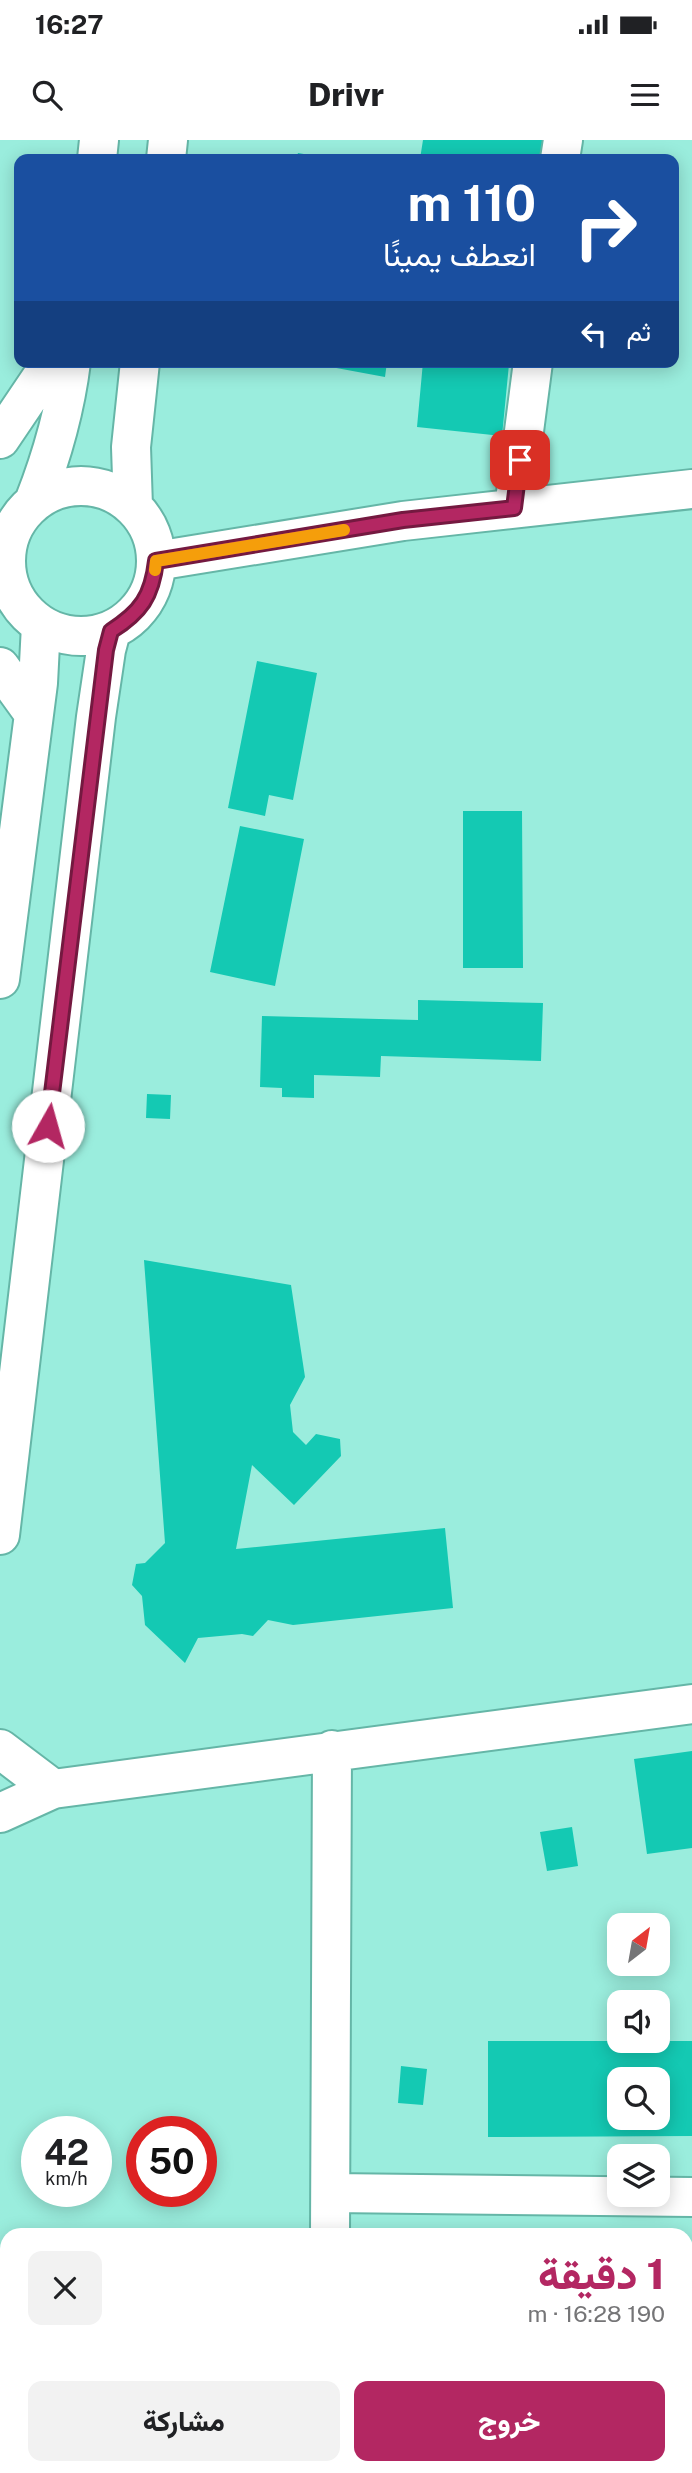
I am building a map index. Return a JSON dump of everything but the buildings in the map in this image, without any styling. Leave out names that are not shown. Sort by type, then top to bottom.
[{"type":"street","points":[[0,439],[48,368]]},
{"type":"street","points":[[0,979],[41,657],[8,580],[6,559],[9,538],[18,514],[49,463],[61,424],[70,368]]},
{"type":"street","points":[[133,507],[131,447],[139,368]]},
{"type":"street","points":[[514,508],[532,368]]},
{"type":"street","points":[[18,514],[53,491],[74,486],[106,491],[133,507],[146,523],[153,541],[156,561],[154,583],[144,603],[130,619],[111,631],[94,636],[75,637],[58,633],[19,607]]},
{"type":"street","points":[[156,561],[403,520],[692,489]]},
{"type":"street","points":[[0,1535],[94,731],[111,631]]},
{"type":"street","points":[[0,667],[34,714]]},
{"type":"street","points":[[0,1813],[53,1789],[692,1704]]},
{"type":"street","points":[[0,1749],[53,1789]]},
{"type":"street","points":[[330,2228],[332,1750]]},
{"type":"street","points":[[331,2193],[692,2197]]},
{"type":"slow traffic","points":[[155,570],[156,561],[344,530]]},
{"type":"route","points":[[48,1126],[106,650],[111,631],[130,619],[144,603],[154,583],[156,561],[403,520],[514,508],[520,460]]}]
